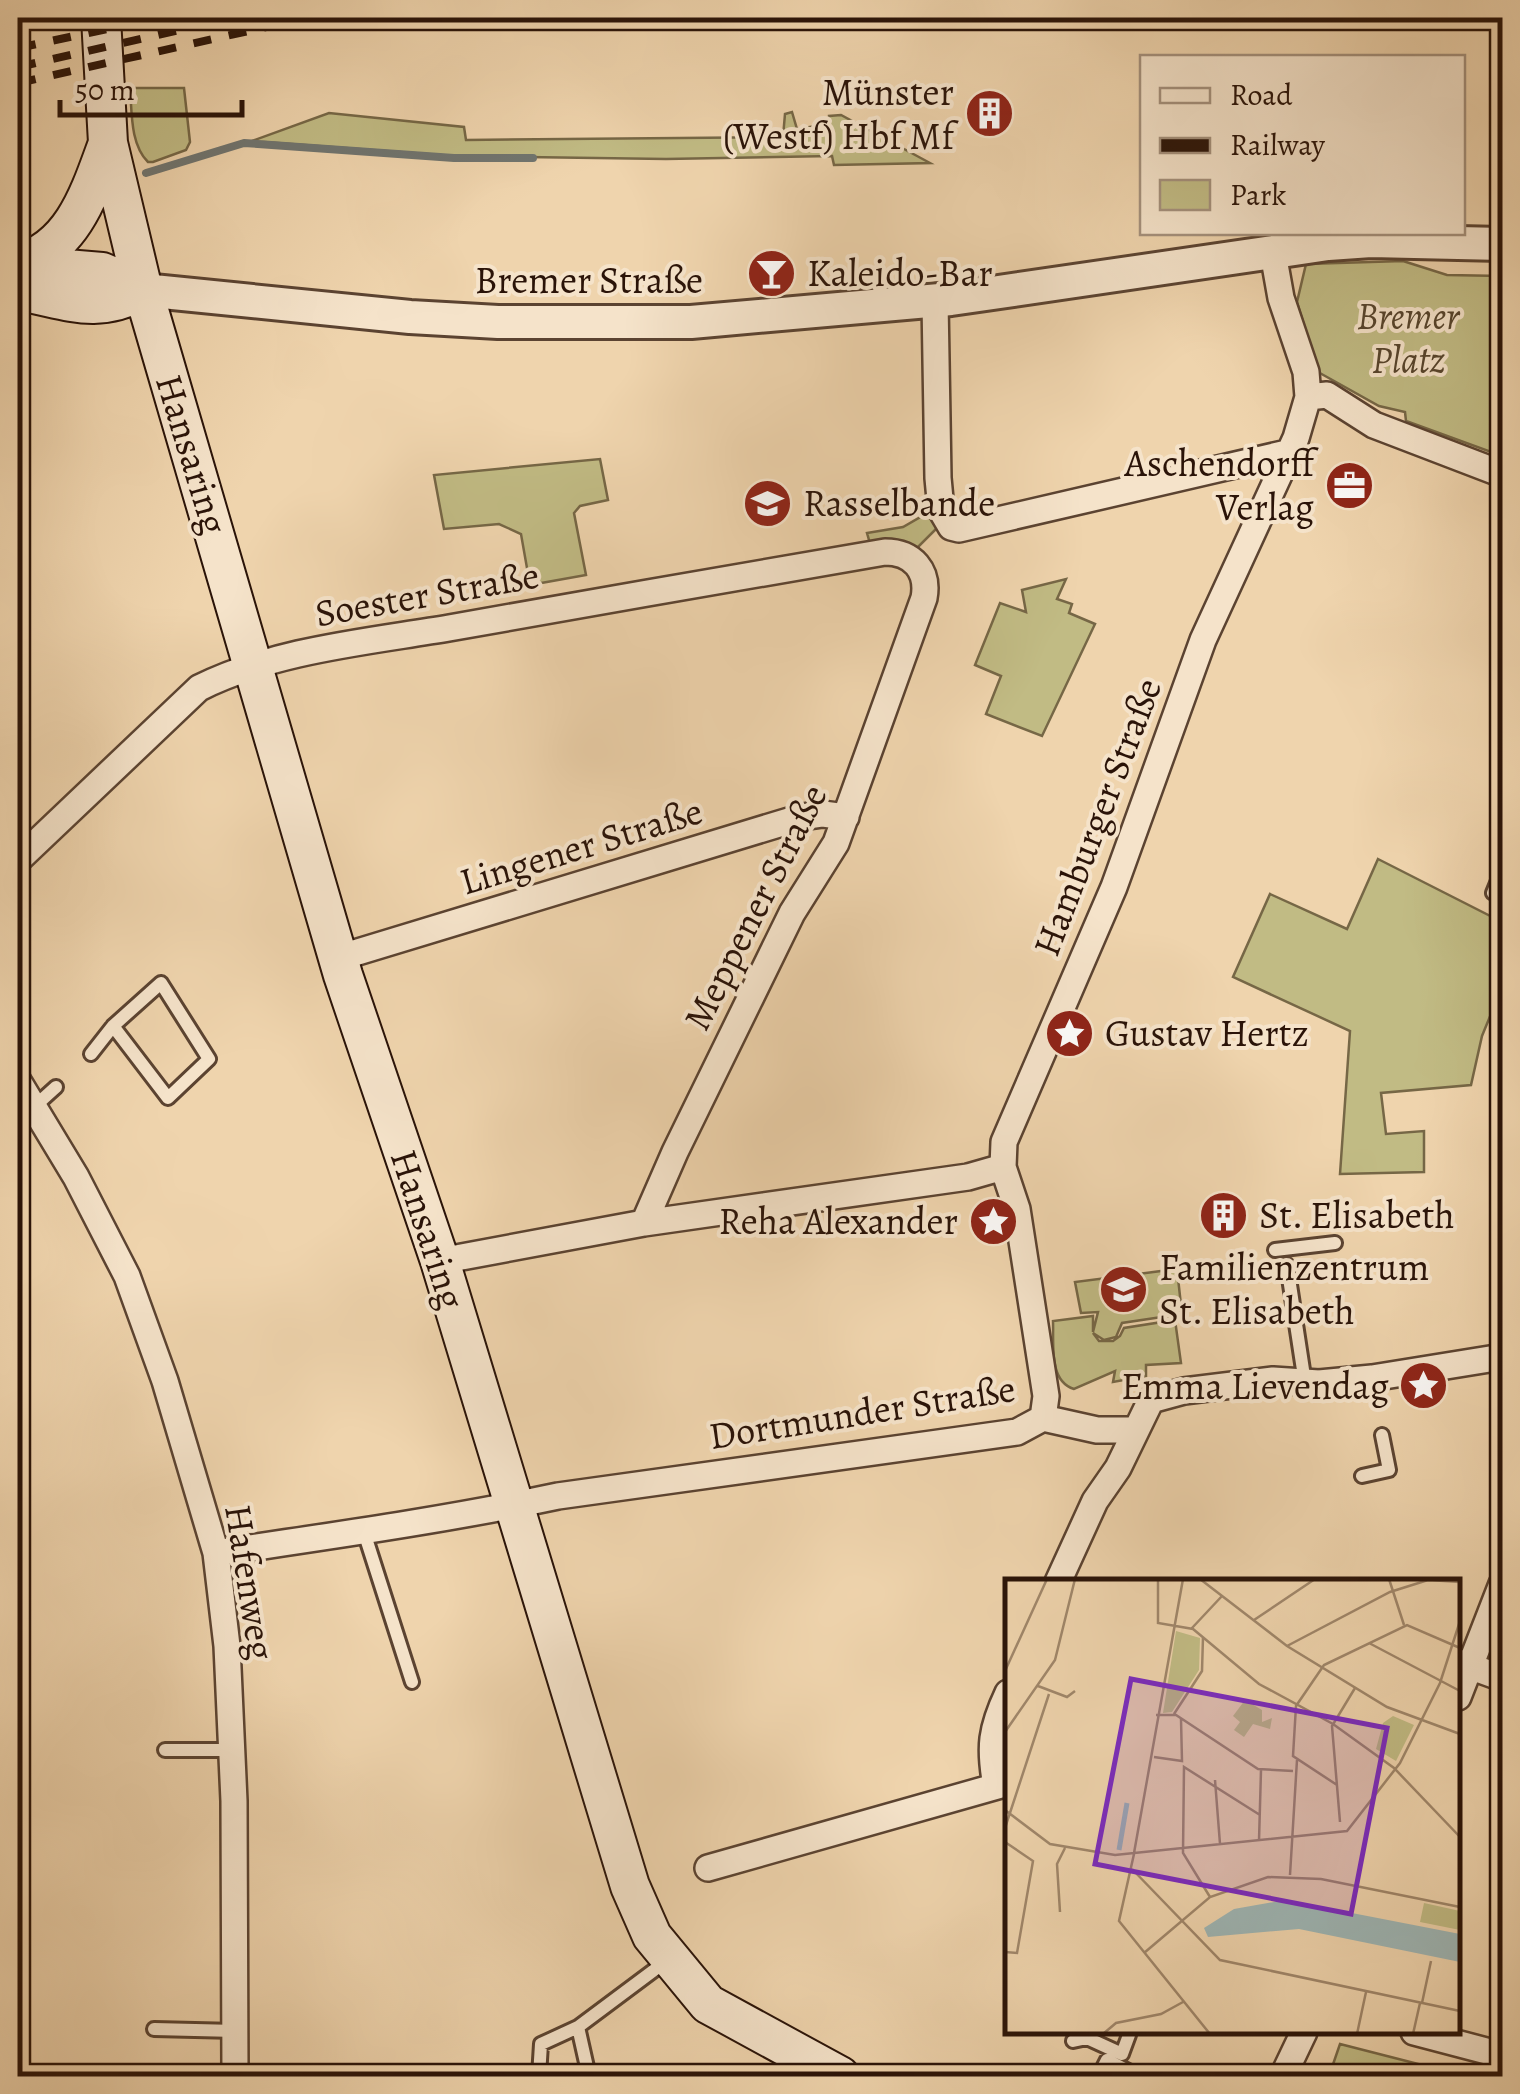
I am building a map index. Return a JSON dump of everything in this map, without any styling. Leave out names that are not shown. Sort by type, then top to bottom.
[{"type":"main road","points":[[101,18],[108,144],[89,195],[70,226],[20,284],[86,304],[112,305],[143,290]]},
{"type":"main road","name":"Hansaring","points":[[108,144],[143,290],[338,958],[440,1261],[627,1878],[644,1922],[669,1960],[708,2004],[840,2076]]},
{"type":"street","points":[[1502,244],[1370,237],[1273,253],[1281,298],[1306,372],[1308,398],[1327,395],[1374,425],[1502,474]]},
{"type":"street","name":"Bremer Straße","points":[[143,290],[410,317],[514,322],[690,322],[935,301],[1273,253]]},
{"type":"street","points":[[935,301],[938,478],[941,510],[951,527],[959,529],[1024,516],[1287,453]]},
{"type":"street","name":"Hamburger Straße","points":[[1003,1166],[1004,1142],[1012,1120],[1114,887],[1198,653],[1296,438],[1308,398]]},
{"type":"street","name":"Soester Straße","points":[[18,860],[199,688],[254,666],[334,648],[885,552],[906,555],[916,563]]},
{"type":"street","name":"Meppener Straße","points":[[644,1223],[792,914],[836,843],[924,598],[923,574],[916,563]]},
{"type":"street","name":"Lingener Straße","points":[[338,958],[802,817],[846,817]]},
{"type":"street","name":"Hafenweg","points":[[18,1080],[76,1177],[127,1276],[165,1382],[216,1553],[227,1646],[232,1750],[235,2076]]},
{"type":"street","points":[[440,1261],[644,1223],[968,1177],[1003,1166],[1018,1208],[1046,1396],[1043,1418]]},
{"type":"street","points":[[1059,1579],[1095,1501],[1118,1468],[1146,1407],[1159,1396],[1273,1380],[1372,1383],[1502,1357]]},
{"type":"street","name":"Dortmunder Straße","points":[[216,1553],[364,1532],[558,1496],[1017,1432],[1043,1418],[1117,1432],[1135,1430]]},
{"type":"street","points":[[1502,1584],[1464,1664],[1502,1678]]},
{"type":"street","points":[[708,1868],[1002,1785],[990,1755],[994,1723],[1005,1699]]},
{"type":"street","points":[[1283,2076],[1303,2034]]},
{"type":"street","points":[[1422,2034],[1494,2052]]},
{"type":"lane","points":[[1493,893],[1502,871]]},
{"type":"lane","points":[[91,1054],[112,1026],[161,984],[209,1059],[168,1098],[112,1026]]},
{"type":"lane","points":[[35,1106],[56,1087]]},
{"type":"lane","points":[[1275,1250],[1335,1243]]},
{"type":"lane","points":[[1288,1265],[1305,1382]]},
{"type":"lane","points":[[1362,1476],[1389,1470],[1382,1436]]},
{"type":"lane","points":[[364,1532],[412,1682]]},
{"type":"lane","points":[[165,1750],[232,1750]]},
{"type":"lane","points":[[539,2076],[540,2044],[578,2028],[669,1960]]},
{"type":"lane","points":[[578,2028],[589,2076]]},
{"type":"lane","points":[[154,2029],[236,2031]]},
{"type":"lane","points":[[1073,2041],[1087,2038],[1122,2054],[1129,2035]]},
{"type":"lane","points":[[1099,2076],[1107,2060],[1138,2076]]},
{"type":"green space","points":[[130,88],[184,88],[190,142],[186,150],[148,162],[135,137]]},
{"type":"green space","points":[[792,112],[797,129],[829,124],[829,116],[841,115],[930,163],[834,165],[832,156],[454,156],[252,141],[329,113],[464,127],[466,140],[783,137],[785,114]]},
{"type":"green space","name":"Bremer Platz","points":[[1403,261],[1447,275],[1502,276],[1502,456],[1406,421],[1405,412],[1379,406],[1318,372],[1297,302],[1306,264]]},
{"type":"green space","points":[[600,459],[608,500],[580,506],[574,513],[586,575],[530,585],[521,534],[499,524],[444,529],[434,475]]},
{"type":"green space","points":[[931,511],[940,525],[918,547],[871,547],[867,533],[903,527]]},
{"type":"green space","points":[[1066,579],[1057,599],[1072,604],[1069,613],[1095,624],[1042,736],[986,714],[1001,676],[975,665],[1000,603],[1026,612],[1022,590]]},
{"type":"green space","points":[[1378,859],[1502,922],[1502,987],[1482,1036],[1471,1085],[1381,1093],[1386,1134],[1424,1131],[1424,1172],[1340,1174],[1350,1031],[1233,977],[1270,894],[1347,929]]},
{"type":"green space","points":[[1177,1269],[1182,1314],[1122,1323],[1116,1337],[1104,1340],[1093,1333],[1099,1341],[1113,1341],[1124,1328],[1175,1320],[1181,1363],[1146,1365],[1146,1376],[1113,1382],[1115,1371],[1074,1389],[1066,1385],[1056,1370],[1053,1321],[1093,1316],[1093,1332],[1098,1312],[1081,1313],[1075,1282]]},
{"type":"green space","points":[[1340,2044],[1465,2076],[1329,2076]]},
{"type":"waterway","points":[[146,173],[244,143],[454,158],[533,158]]},
{"type":"railway","points":[[18,48],[159,18]]},
{"type":"railway","points":[[18,67],[232,18]]},
{"type":"railway","points":[[18,83],[306,18]]},
{"type":"place","name":"Münster (Westf) Hbf Mf","points":[[989,114]]},
{"type":"place","name":"Kaleido-Bar","points":[[772,273]]},
{"type":"place","name":"Aschendorff Verlag","points":[[1349,485]]},
{"type":"place","name":"Rasselbande","points":[[768,503]]},
{"type":"place","name":"Gustav Hertz","points":[[1070,1033]]},
{"type":"place","name":"St. Elisabeth","points":[[1224,1215]]},
{"type":"place","name":"Reha Alexander","points":[[993,1221]]},
{"type":"place","name":"Familienzentrum St. Elisabeth","points":[[1124,1289]]},
{"type":"place","name":"Emma Lievendag","points":[[1424,1386]]}]
